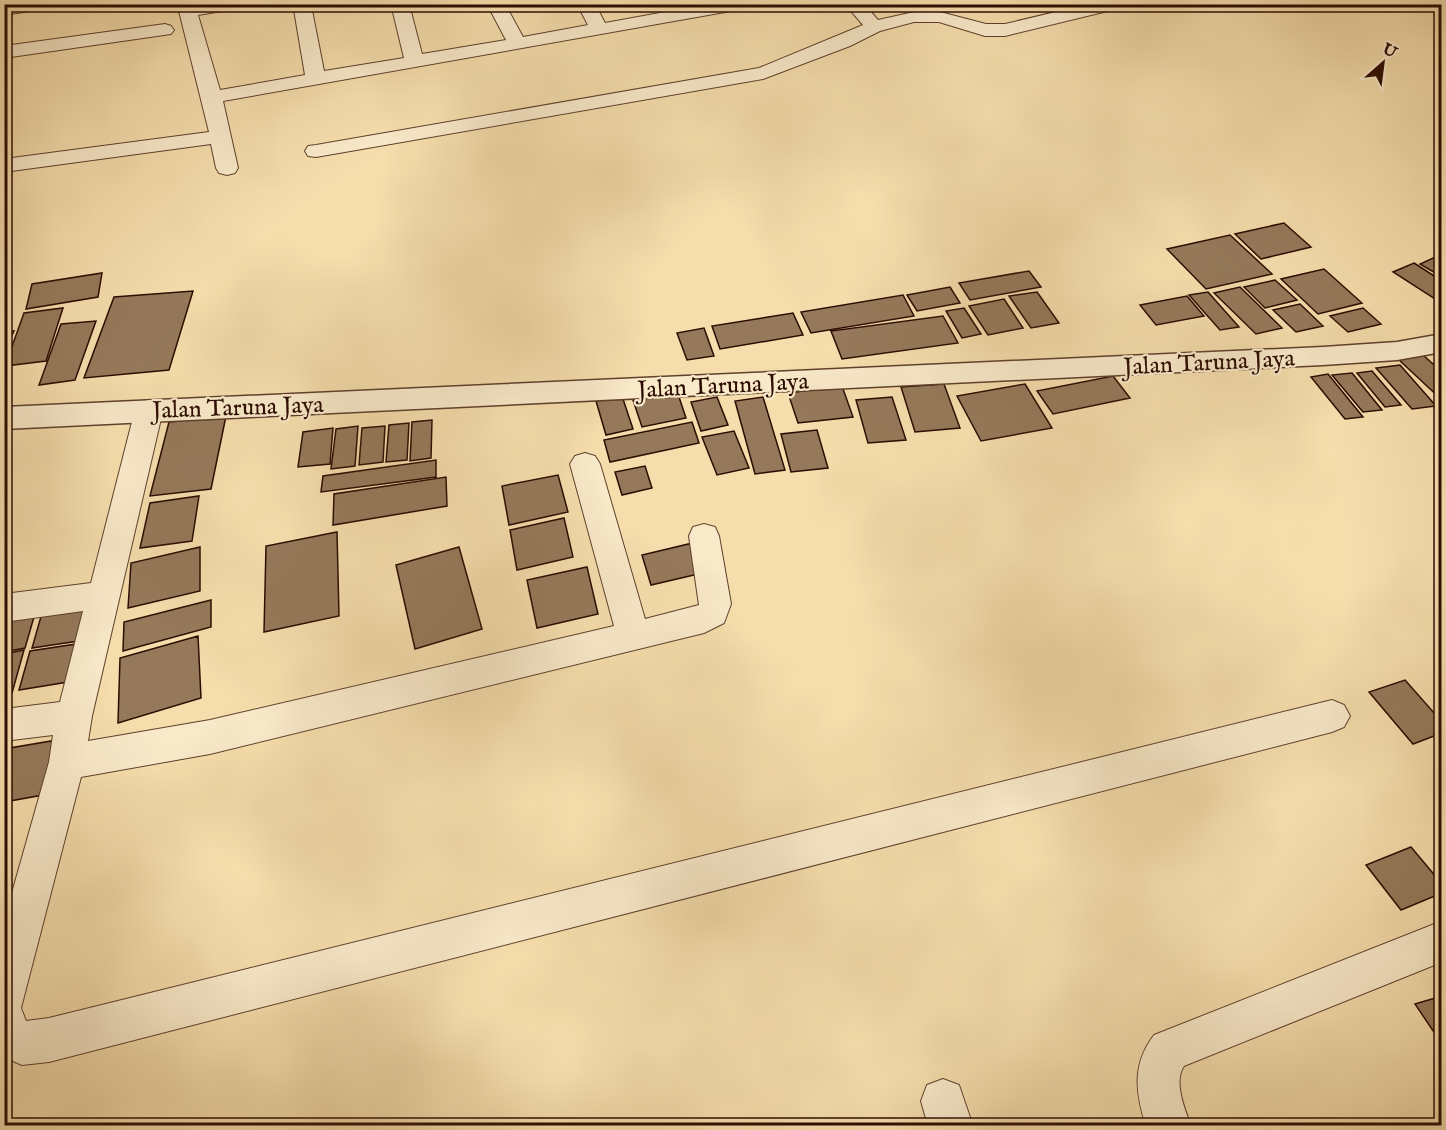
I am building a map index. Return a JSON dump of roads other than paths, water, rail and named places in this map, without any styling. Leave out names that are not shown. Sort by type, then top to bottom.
[{"type":"street","points":[[4,10],[42,4]]},
{"type":"street","points":[[227,168],[212,97],[188,11],[234,4]]},
{"type":"street","points":[[400,4],[414,62]]},
{"type":"street","points":[[496,4],[517,44]]},
{"type":"street","points":[[586,4],[599,29]]},
{"type":"street","points":[[212,97],[713,7],[742,4]]},
{"type":"street","points":[[854,4],[874,27]]},
{"type":"street","points":[[316,151],[763,73],[874,27],[914,17],[940,17],[985,30],[1005,30],[1114,4]]},
{"type":"street","points":[[302,5],[316,79]]},
{"type":"street","points":[[4,52],[165,30]]},
{"type":"street","points":[[341,163],[679,100],[758,88],[790,79],[822,62],[812,54]]},
{"type":"street","points":[[4,166],[220,137]]},
{"type":"street","name":"Jalan Taruna Jaya","points":[[4,418],[1323,356],[1397,351],[1442,343]]},
{"type":"street","points":[[4,998],[67,762],[74,716],[149,410]]},
{"type":"street","points":[[585,464],[633,636]]},
{"type":"street","points":[[67,762],[210,737],[704,619],[712,613],[715,604],[704,536]]},
{"type":"street","points":[[4,608],[104,595]]},
{"type":"street","points":[[4,725],[74,716]]},
{"type":"street","points":[[4,1019],[10,1037],[22,1043],[49,1040],[1332,716]]},
{"type":"street","points":[[1169,1125],[1161,1102],[1157,1077],[1161,1059],[1169,1050],[1442,941]]}]
